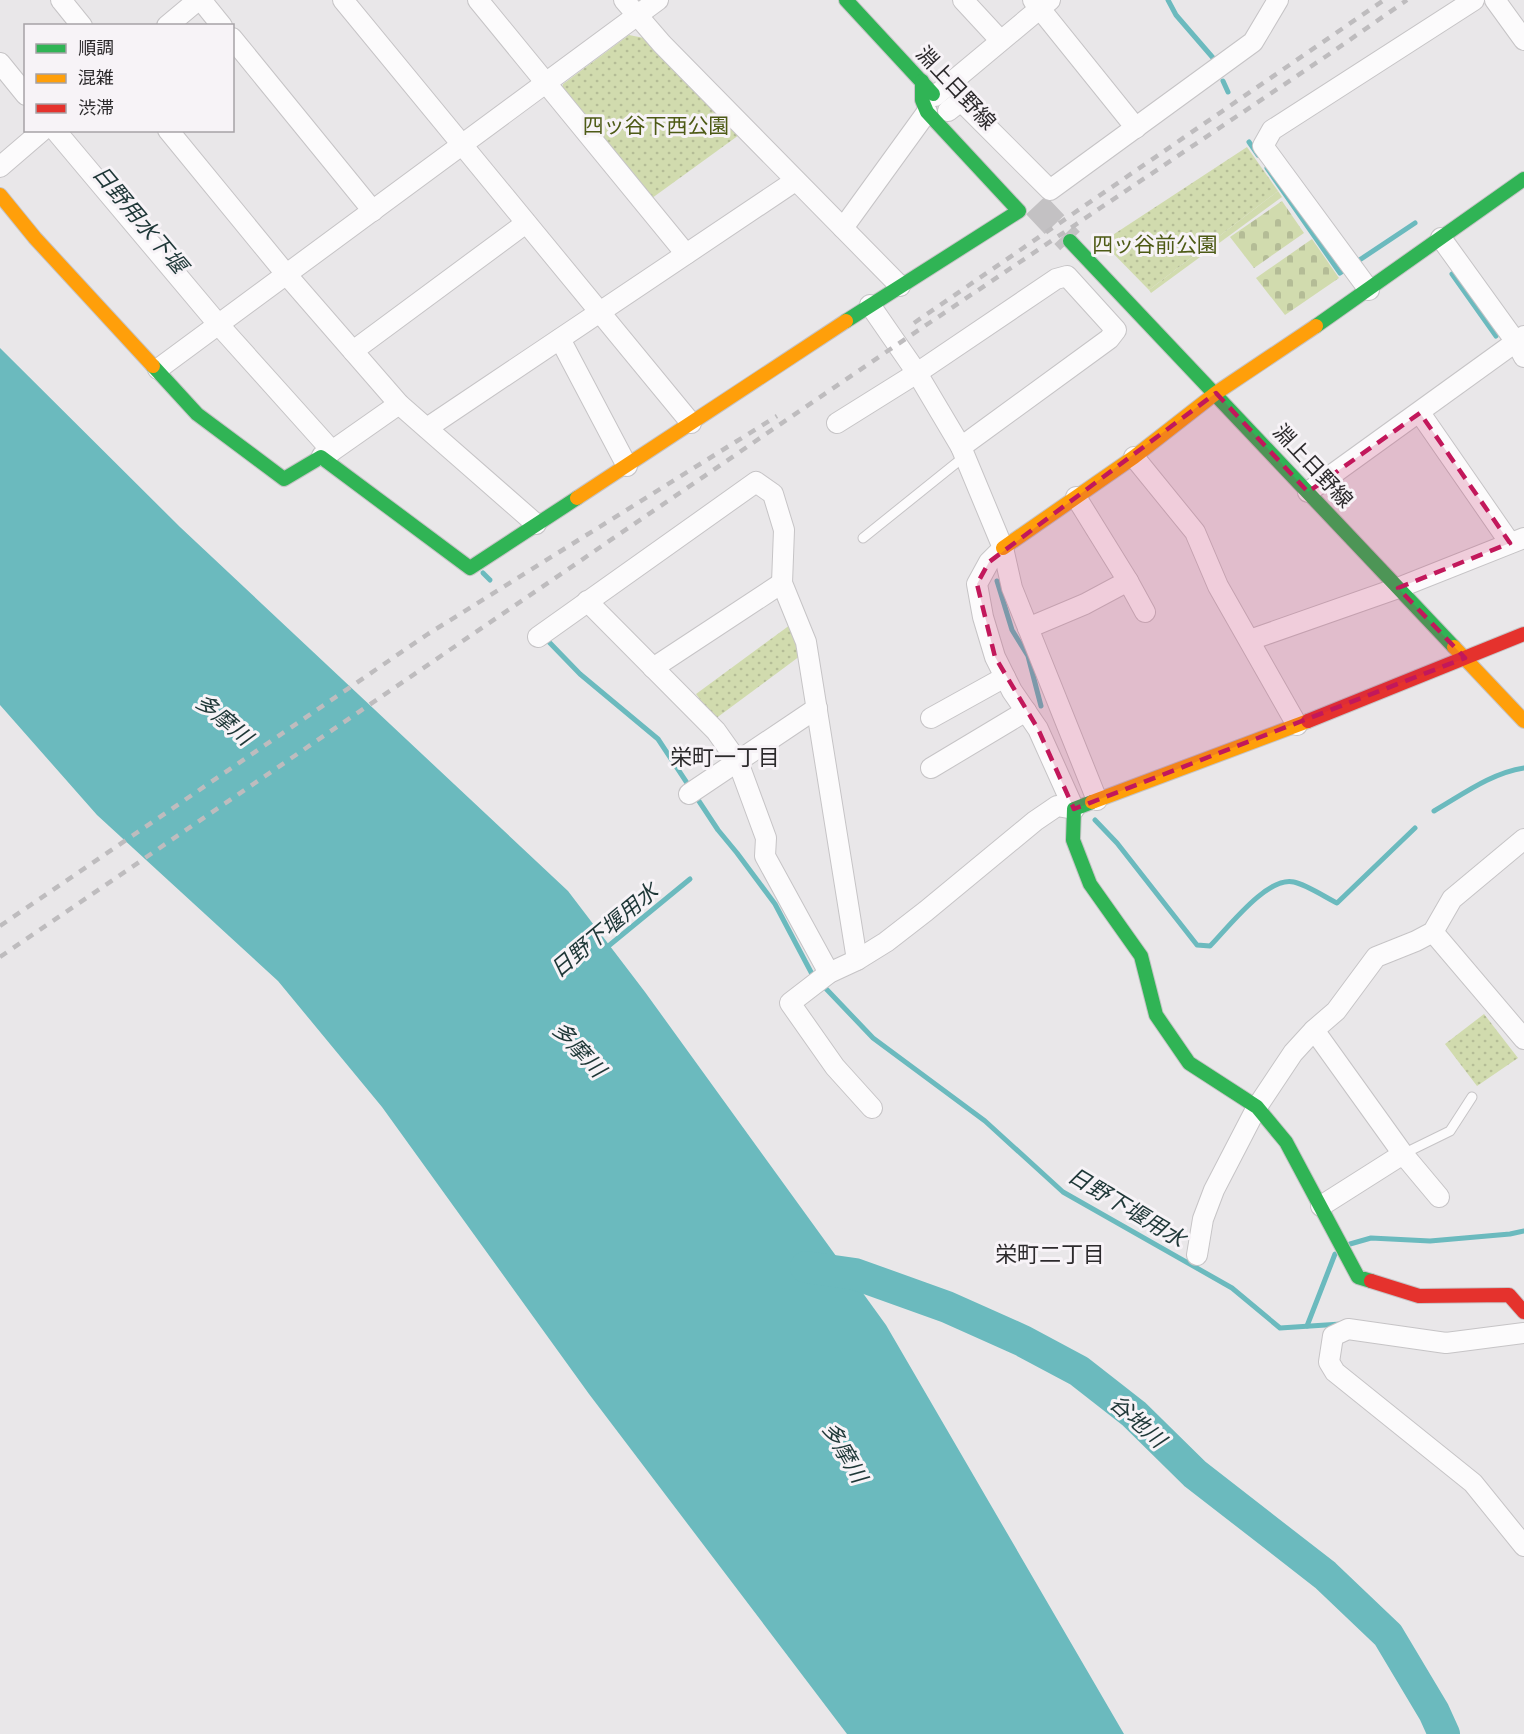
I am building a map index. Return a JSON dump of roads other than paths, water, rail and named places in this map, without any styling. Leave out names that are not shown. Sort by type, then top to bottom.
[{"type":"street","points":[[61,0],[80,24]]},
{"type":"street","points":[[169,24],[199,0],[220,24]]},
{"type":"street","points":[[343,0],[691,423]]},
{"type":"street","points":[[478,0],[686,254]]},
{"type":"street","points":[[624,0],[662,44],[900,286]]},
{"type":"street","points":[[158,369],[658,0]]},
{"type":"street","name":"淵上日野線","points":[[846,0],[922,81],[922,100],[952,115]]},
{"type":"street","points":[[963,0],[1000,40]]},
{"type":"street","points":[[952,115],[961,101],[1050,190],[1253,42],[1278,0]]},
{"type":"street","points":[[1369,290],[1263,146],[1272,130],[1474,0]]},
{"type":"street","points":[[1495,0],[1524,40]]},
{"type":"street","points":[[843,228],[931,104],[1041,3],[1136,128]]},
{"type":"street","points":[[234,41],[373,211]]},
{"type":"street","points":[[0,63],[24,93]]},
{"type":"street","points":[[57,132],[326,454],[470,568],[870,305],[1019,211],[931,104]]},
{"type":"street","points":[[0,167],[41,132]]},
{"type":"street","points":[[170,132],[286,274],[399,404],[536,524]]},
{"type":"street","points":[[1524,179],[1369,290],[1216,393],[1134,457],[1003,548],[989,562],[978,584],[986,627],[995,657],[1038,729],[1074,809],[1072,840],[1090,884],[1141,956],[1156,1015],[1189,1062],[1257,1107],[1286,1142],[1358,1277],[1419,1296],[1515,1294],[1524,1312]]},
{"type":"street","points":[[427,428],[795,181]]},
{"type":"street","points":[[0,195],[36,238],[197,414],[284,479],[326,454],[399,404]]},
{"type":"street","points":[[353,351],[526,223]]},
{"type":"street","points":[[1308,492],[1521,345],[1441,238]]},
{"type":"street","name":"淵上日野線","points":[[1070,241],[1524,721]]},
{"type":"street","points":[[837,423],[917,373],[1056,279],[1067,276],[1116,330],[1109,339],[963,452]]},
{"type":"street","points":[[870,305],[917,373],[963,452],[1003,548],[1012,588],[1097,800]]},
{"type":"street","points":[[560,339],[627,466]]},
{"type":"street","points":[[1250,640],[1398,588],[1517,540],[1420,413]]},
{"type":"street","points":[[1134,457],[1195,532],[1218,586],[1297,725]]},
{"type":"street","points":[[538,637],[756,482],[773,494],[784,530],[783,583],[806,642],[856,960]]},
{"type":"street","points":[[1076,497],[1145,612]]},
{"type":"street","points":[[1028,628],[1085,604],[1128,581]]},
{"type":"street","points":[[652,668],[783,583]]},
{"type":"street","points":[[587,601],[716,731],[738,762],[766,838],[765,856],[821,979]]},
{"type":"street","points":[[872,1108],[835,1067],[790,1003],[821,979],[856,960],[926,911],[1035,821],[1057,806],[1074,809],[1522,638]]},
{"type":"street","points":[[931,718],[1005,677]]},
{"type":"street","points":[[694,790],[817,708]]},
{"type":"street","points":[[931,768],[1026,711]]},
{"type":"street","points":[[1197,1255],[1203,1219],[1214,1190],[1257,1107],[1288,1060],[1314,1030],[1336,1011],[1376,957],[1433,932],[1452,899],[1524,839]]},
{"type":"street","points":[[1433,932],[1524,1039]]},
{"type":"street","points":[[1314,1030],[1403,1154],[1439,1197]]},
{"type":"street","points":[[1321,1206],[1403,1154]]},
{"type":"street","points":[[1524,1333],[1446,1343],[1348,1329],[1333,1336],[1329,1362],[1335,1372],[1473,1483],[1524,1546]]},
{"type":"lane","points":[[863,538],[963,452]]},
{"type":"lane","points":[[1403,1154],[1450,1131],[1472,1097]]},
{"type":"water","name":"多摩川","points":[[0,348],[180,527],[568,891],[645,992],[886,1325],[1124,1734],[847,1734],[589,1394],[382,1107],[278,981],[97,815],[0,705]]},
{"type":"waterway","points":[[1168,0],[1176,15],[1214,59]]},
{"type":"waterway","points":[[1223,81],[1228,92]]},
{"type":"waterway","points":[[1249,142],[1258,155]]},
{"type":"waterway","points":[[1267,168],[1340,273],[1415,223]]},
{"type":"waterway","points":[[1452,274],[1496,336]]},
{"type":"waterway","name":"日野用水下堰","points":[[483,573],[490,580]]},
{"type":"waterway","points":[[997,581],[1012,630],[1028,656],[1041,706]]},
{"type":"waterway","name":"日野下堰用水","points":[[549,642],[580,674],[658,739],[718,830],[775,904],[812,974],[873,1038],[985,1121],[1063,1192],[1232,1288],[1280,1328],[1341,1324]]},
{"type":"waterway","points":[[1434,811],[1488,780],[1524,768]]},
{"type":"waterway","points":[[1095,820],[1117,843],[1197,945],[1210,946],[1260,895],[1284,882],[1294,882],[1310,888],[1337,903],[1415,828]]},
{"type":"waterway","name":"日野下堰用水","points":[[606,948],[690,879]]},
{"type":"waterway","points":[[1350,1244],[1371,1238],[1430,1241],[1524,1231]]},
{"type":"waterway","points":[[1307,1326],[1335,1254]]},
{"type":"waterway","name":"谷地川","points":[[806,1267],[855,1274],[947,1307],[1023,1341],[1079,1371],[1134,1414],[1195,1474],[1325,1575],[1388,1635],[1434,1712],[1444,1734]]},
{"type":"tunnel","points":[[1036,205],[1070,241]]},
{"type":"railway","points":[[914,323],[1384,0]]},
{"type":"railway","points":[[0,957],[889,350],[1407,0]]},
{"type":"railway","points":[[0,926],[428,634],[777,416]]},
{"type":"district","name":"栄町一丁目","points":[[725,757]]},
{"type":"district","name":"栄町二丁目","points":[[1050,1254]]},
{"type":"park label","name":"四ッ谷下西公園","points":[[656,126]]},
{"type":"park label","name":"四ッ谷前公園","points":[[1155,245]]}]
